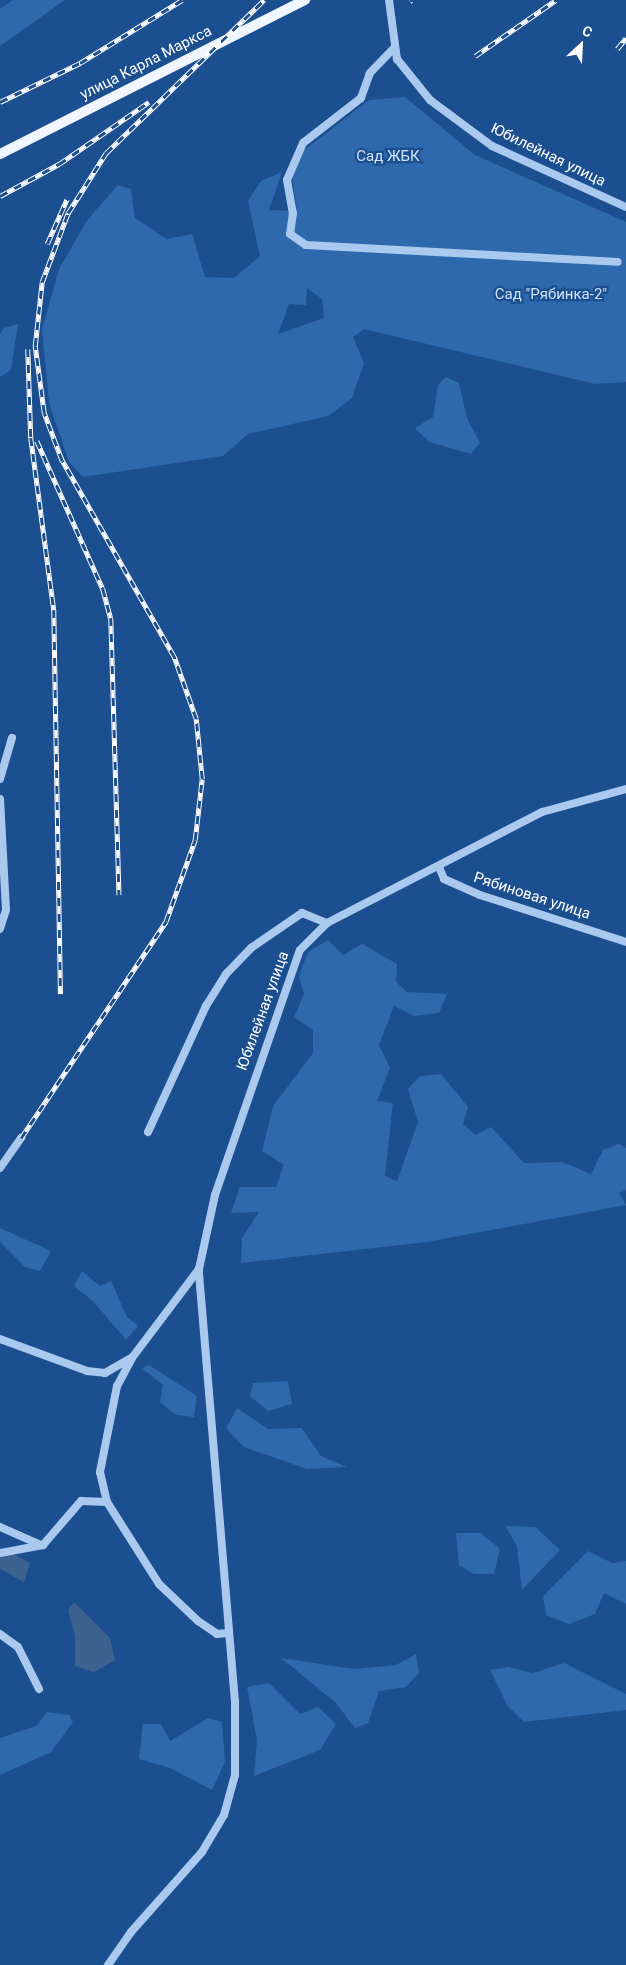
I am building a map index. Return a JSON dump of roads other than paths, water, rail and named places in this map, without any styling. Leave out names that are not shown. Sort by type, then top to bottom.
[{"type":"main road","name":"улица Карла Маркса","points":[[0,154],[305,0]]},
{"type":"street","name":"Юбилейная улица","points":[[389,0],[394,48],[402,69],[418,87],[470,131],[516,158],[626,207]]},
{"type":"street","points":[[394,48],[370,73],[361,98],[304,143],[287,180],[293,213],[290,234],[306,245],[618,262]]},
{"type":"street","points":[[0,779],[12,738]]},
{"type":"street","name":"Юбилейная улица","points":[[108,1965],[131,1932],[202,1852],[224,1816],[234,1775],[236,1702],[199,1269],[215,1195],[286,984],[300,950],[327,923],[439,867],[542,812],[626,789]]},
{"type":"street","points":[[0,799],[6,910],[0,929]]},
{"type":"street","name":"Рябиновая улица","points":[[439,867],[444,879],[480,895],[626,942]]},
{"type":"street","points":[[148,1132],[206,1006],[226,974],[251,948],[302,913],[327,923]]},
{"type":"street","points":[[0,1168],[21,1138]]},
{"type":"street","points":[[199,1269],[132,1358],[117,1386],[100,1472],[107,1502],[138,1556],[179,1607],[217,1634],[229,1633]]},
{"type":"street","points":[[0,1339],[87,1371],[105,1373],[132,1358]]},
{"type":"street","points":[[0,1553],[43,1545],[81,1501],[107,1502]]},
{"type":"street","points":[[0,1526],[43,1545]]},
{"type":"street","points":[[0,1634],[18,1648],[39,1689]]},
{"type":"railway","points":[[0,102],[80,63],[182,0]]},
{"type":"railway","points":[[21,1138],[166,921],[195,840],[202,779],[196,719],[174,657],[62,461],[44,413],[35,346],[42,282],[68,213],[106,153],[264,0]]},
{"type":"railway","points":[[475,56],[556,0]]},
{"type":"railway","points":[[617,49],[626,38]]},
{"type":"railway","points":[[0,196],[59,164],[149,102]]},
{"type":"railway","points":[[47,244],[67,199]]},
{"type":"railway","points":[[28,349],[31,438],[54,610],[61,994]]},
{"type":"railway","points":[[37,441],[103,589],[111,618],[119,895]]},
{"type":"park label","name":"Сад ЖБК","points":[[388,157]]},
{"type":"park label","name":"Сад \"Рябинка-2\"","points":[[551,295]]}]
